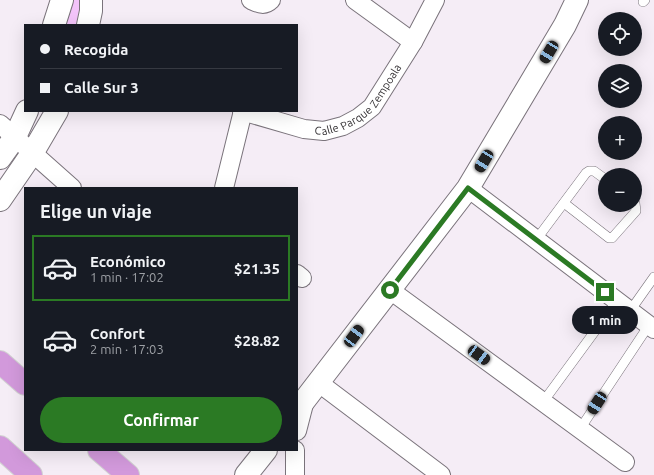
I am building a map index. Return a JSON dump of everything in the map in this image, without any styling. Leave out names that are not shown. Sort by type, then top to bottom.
[{"type":"highway","points":[[0,362],[24,383]]},
{"type":"highway","points":[[0,447],[31,475]]},
{"type":"highway","points":[[101,451],[128,475]]},
{"type":"main road","points":[[54,24],[62,0]]},
{"type":"main road","points":[[88,24],[91,11],[91,0]]},
{"type":"main road","points":[[301,405],[468,188],[561,32],[578,0]]},
{"type":"main road","points":[[0,158],[8,131],[26,112]]},
{"type":"main road","points":[[0,200],[33,152],[56,112]]},
{"type":"main road","points":[[246,475],[265,451]]},
{"type":"street","points":[[250,0],[267,4],[271,0]]},
{"type":"street","points":[[355,0],[414,42]]},
{"type":"street","name":"Calle Parque Zempoala","points":[[247,112],[304,128],[324,131],[343,126],[372,107],[414,42],[435,0]]},
{"type":"street","points":[[224,187],[243,112]]},
{"type":"street","points":[[8,131],[71,187]]},
{"type":"street","points":[[468,188],[651,327]]},
{"type":"street","points":[[390,290],[625,462]]},
{"type":"street","points":[[319,382],[441,475]]},
{"type":"street","points":[[298,424],[301,405]]},
{"type":"street","points":[[295,451],[295,475]]},
{"type":"lane","points":[[536,240],[589,171],[594,171],[598,174]]},
{"type":"lane","points":[[564,203],[609,238],[612,238],[635,212]]},
{"type":"lane","points":[[543,402],[624,306],[654,277]]},
{"type":"lane","points":[[580,429],[651,327]]},
{"type":"shaded area","points":[[67,0],[81,0],[76,24],[61,24]]},
{"type":"route","points":[[390,290],[468,188],[605,292]]}]
